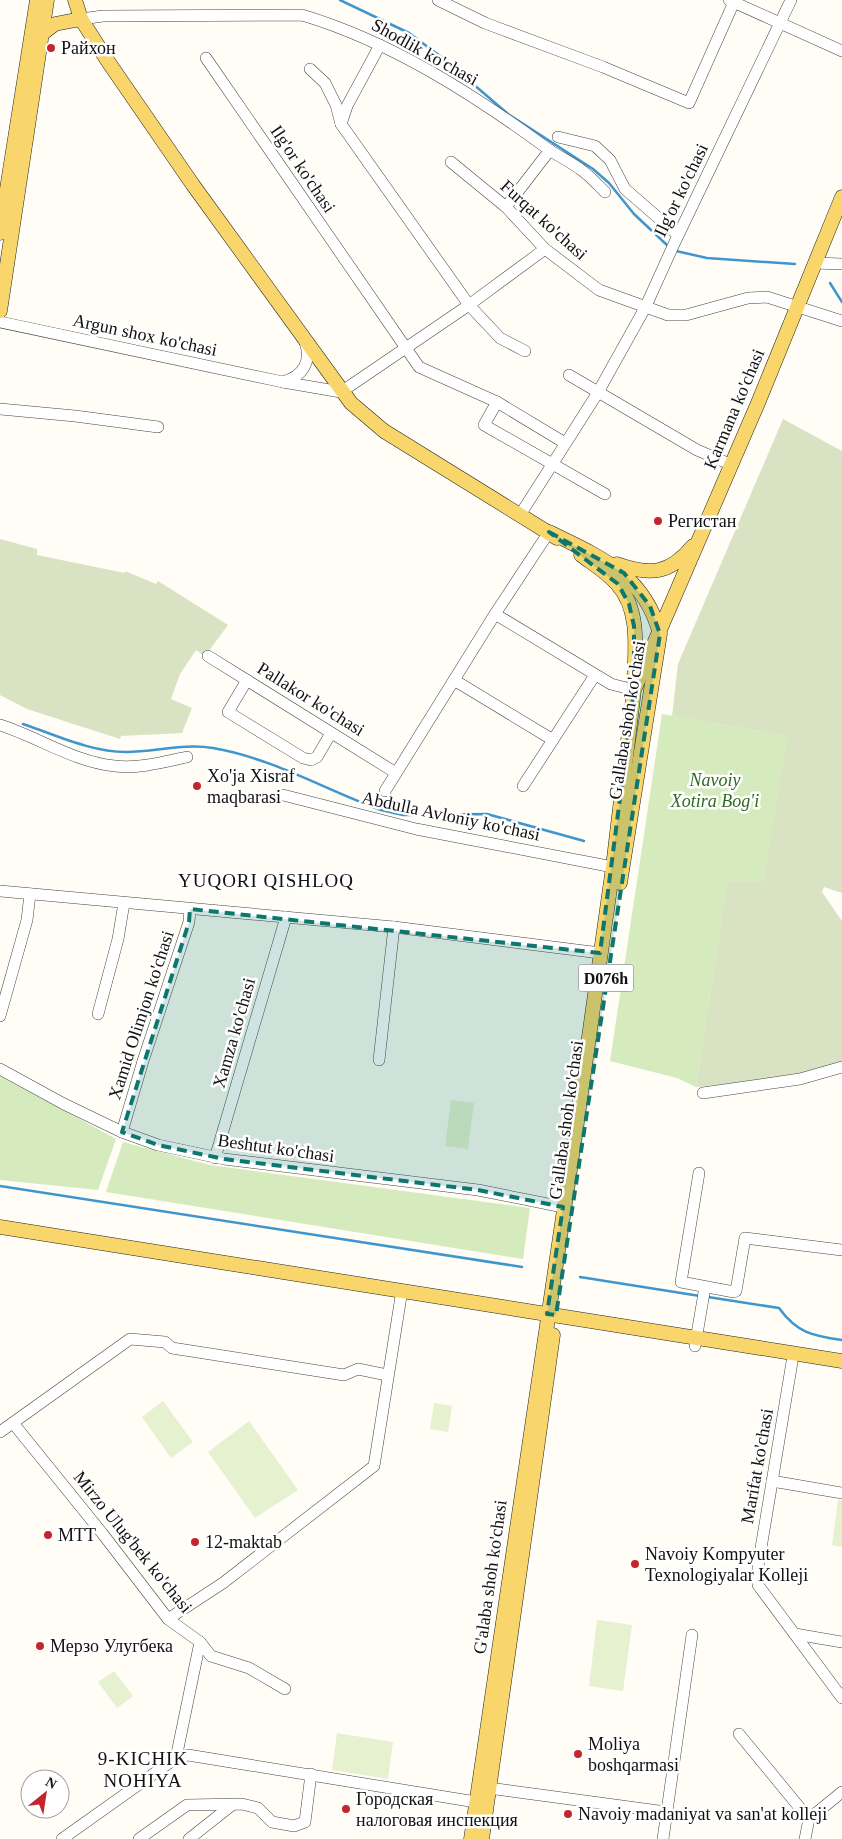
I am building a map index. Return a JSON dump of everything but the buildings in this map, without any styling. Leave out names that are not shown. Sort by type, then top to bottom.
[{"type":"main road","points":[[0,311],[6,210],[37,0]]},
{"type":"main road","points":[[0,233],[43,32],[47,0]]},
{"type":"main road","points":[[75,0],[81,19],[193,185],[341,392],[361,414],[384,431],[520,515],[549,532],[604,559],[635,570],[655,572],[679,560],[700,538]]},
{"type":"main road","points":[[43,32],[55,24],[81,19]]},
{"type":"main road","name":"Karmana ko'chasi","points":[[660,634],[732,465],[814,263],[838,215],[842,197]]},
{"type":"main road","points":[[549,532],[610,577],[626,597],[634,626],[634,690]]},
{"type":"main road","points":[[604,559],[624,573],[644,597],[650,606],[660,634]]},
{"type":"main road","name":"G'allaba shoh ko'chasi","points":[[551,1355],[551,1318],[563,1207],[613,867],[634,690],[660,634]]},
{"type":"main road","name":"G'allaba shoh ko'chasi","points":[[551,1318],[660,634]]},
{"type":"main road","points":[[0,1227],[695,1342],[842,1361]]},
{"type":"main road","points":[[0,1236],[401,1294]]},
{"type":"main road","name":"G'alaba shoh ko'chasi","points":[[471,1839],[551,1318]]},
{"type":"main road","points":[[695,1342],[792,1362],[842,1369]]},
{"type":"main road","name":"G'alaba shoh ko'chasi","points":[[482,1839],[551,1355]]},
{"type":"street","points":[[438,0],[485,23],[603,67],[689,103],[731,1],[842,51]]},
{"type":"street","name":"Ilg'or ko'chasi","points":[[520,515],[598,392],[646,308],[678,235],[791,0]]},
{"type":"street","name":"Shodlik ko'chasi","points":[[81,19],[103,16],[302,15],[330,23],[380,44],[505,117],[580,169],[605,192]]},
{"type":"street","points":[[341,124],[348,106],[380,44]]},
{"type":"street","name":"Ilg'or ko'chasi","points":[[206,58],[405,350],[419,367],[497,402],[565,443]]},
{"type":"street","points":[[310,69],[325,83],[336,105],[341,124],[469,305],[500,338],[525,351]]},
{"type":"street","points":[[558,137],[595,146],[610,160],[625,189],[678,235]]},
{"type":"street","points":[[506,207],[550,150]]},
{"type":"street","name":"Furqat ko'chasi","points":[[451,162],[506,207],[545,249],[599,290],[668,315],[686,315],[748,298],[768,298],[842,321]]},
{"type":"street","points":[[341,392],[405,350],[545,249]]},
{"type":"street","points":[[814,263],[842,264]]},
{"type":"street","name":"Argun shox ko'chasi","points":[[0,322],[283,382],[341,392]]},
{"type":"street","points":[[283,382],[300,374],[306,365],[308,351],[305,342]]},
{"type":"street","points":[[569,376],[697,450],[732,465]]},
{"type":"street","points":[[497,402],[484,425],[605,494]]},
{"type":"street","points":[[0,409],[75,416],[158,427]]},
{"type":"street","points":[[385,792],[495,614],[549,532]]},
{"type":"street","points":[[495,614],[619,688],[634,690]]},
{"type":"street","name":"Pallakor ko'chasi","points":[[208,656],[396,773]]},
{"type":"street","points":[[522,786],[595,674]]},
{"type":"street","points":[[247,680],[228,712],[303,758],[311,760],[317,756],[331,733]]},
{"type":"street","points":[[454,680],[553,740]]},
{"type":"street","points":[[0,725],[81,758],[115,766],[158,764],[187,758]]},
{"type":"street","name":"Abdulla Avloniy ko'chasi","points":[[283,794],[416,829],[613,867]]},
{"type":"street","points":[[0,891],[394,927],[600,953]]},
{"type":"street","points":[[0,1016],[27,920],[30,894]]},
{"type":"street","points":[[98,1014],[118,940],[124,902]]},
{"type":"street","name":"Xamid Olimjon ko'chasi","points":[[122,1132],[143,1061],[189,922],[190,909]]},
{"type":"street","name":"Xamza ko'chasi","points":[[215,1158],[286,917]]},
{"type":"street","points":[[379,1060],[394,927]]},
{"type":"street","points":[[703,1093],[800,1079],[842,1067]]},
{"type":"street","name":"Beshtut ko'chasi","points":[[0,1069],[64,1104],[122,1132],[158,1145],[215,1158],[478,1190],[563,1207]]},
{"type":"street","points":[[699,1173],[681,1282],[736,1291],[745,1238],[842,1250]]},
{"type":"street","points":[[695,1342],[705,1287]]},
{"type":"street","points":[[168,1619],[223,1583],[374,1466],[401,1294]]},
{"type":"street","points":[[0,1432],[130,1340],[165,1342],[172,1348],[344,1374],[358,1369],[387,1375]]},
{"type":"street","name":"Marifat ko'chasi","points":[[792,1362],[758,1566],[758,1585],[842,1698]]},
{"type":"street","name":"Mirzo Ulug'bek ko'chasi","points":[[13,1424],[102,1533],[168,1619],[200,1642],[211,1656],[248,1668],[285,1690]]},
{"type":"street","points":[[772,1482],[842,1493]]},
{"type":"street","points":[[796,1634],[842,1642]]},
{"type":"street","points":[[663,1839],[692,1635]]},
{"type":"street","points":[[176,1758],[200,1642]]},
{"type":"street","points":[[739,1734],[809,1819]]},
{"type":"street","points":[[62,1839],[176,1758],[188,1755],[476,1802]]},
{"type":"street","points":[[139,1839],[187,1804],[242,1804],[258,1808],[272,1822],[294,1826],[305,1822],[311,1774]]},
{"type":"street","points":[[489,1788],[666,1812]]},
{"type":"street","points":[[805,1839],[809,1819],[842,1792]]},
{"type":"street","points":[[189,1839],[232,1805]]},
{"type":"highlighted area","points":[[549,532],[624,573],[650,606],[660,634],[556,1315],[547,1314],[563,1207],[478,1190],[224,1159],[158,1145],[122,1132],[189,922],[190,909],[600,953],[634,690],[634,626],[629,604],[618,584]]},
{"type":"green space","points":[[783,419],[842,451],[842,893],[824,887],[822,892],[842,921],[842,1064],[793,1078],[696,1087],[727,882],[763,882],[788,736],[672,716],[678,664]]},
{"type":"green space","points":[[0,539],[37,549],[37,555],[125,573],[125,571],[156,584],[158,581],[228,625],[205,656],[196,650],[180,674],[171,699],[192,708],[182,733],[121,736],[120,739],[27,709],[0,695]]},
{"type":"green space","name":"Navoiy Xotira Bog'i","points":[[662,714],[789,736],[763,882],[727,883],[696,1087],[677,1078],[610,1061]]},
{"type":"green space","points":[[0,1075],[116,1139],[98,1190],[0,1180]]},
{"type":"green space","points":[[451,1100],[474,1103],[468,1149],[445,1146]]},
{"type":"green space","points":[[123,1142],[210,1165],[530,1208],[523,1259],[106,1192]]},
{"type":"green space","points":[[163,1401],[193,1442],[171,1458],[142,1417]]},
{"type":"green space","points":[[434,1403],[452,1406],[448,1432],[430,1429]]},
{"type":"green space","points":[[249,1421],[298,1490],[255,1518],[208,1452]]},
{"type":"green space","points":[[838,1500],[842,1501],[842,1547],[832,1545]]},
{"type":"green space","points":[[597,1620],[632,1625],[623,1691],[589,1686]]},
{"type":"green space","points":[[114,1671],[133,1696],[117,1708],[98,1682]]},
{"type":"green space","points":[[337,1733],[393,1742],[388,1779],[332,1770]]},
{"type":"waterway","points":[[340,0],[409,33],[444,59],[508,114],[593,169],[609,183],[634,214],[668,246]]},
{"type":"waterway","points":[[676,251],[707,258],[795,264]]},
{"type":"waterway","points":[[830,283],[842,302]]},
{"type":"waterway","points":[[23,724],[87,746],[113,751],[137,752],[180,747],[213,748],[256,759],[278,767],[381,810],[403,815],[487,814],[584,841]]},
{"type":"waterway","points":[[0,1186],[522,1267]]},
{"type":"waterway","points":[[580,1277],[700,1296]]},
{"type":"waterway","points":[[708,1297],[779,1308],[792,1323],[806,1332],[842,1340]]},
{"type":"place","name":"Райхон","points":[[51,48]]},
{"type":"place","name":"Регистан","points":[[658,521]]},
{"type":"place","name":"Xo'ja Xisraf maqbarasi","points":[[197,786]]},
{"type":"place","name":"MTT","points":[[48,1535]]},
{"type":"place","name":"12-maktab","points":[[195,1542]]},
{"type":"place","name":"Navoiy Kompyuter Texnologiyalar Kolleji","points":[[635,1564]]},
{"type":"place","name":"Мерзо Улугбека","points":[[40,1646]]},
{"type":"place","name":"Moliya boshqarmasi","points":[[578,1754]]},
{"type":"place","name":"Городская налоговая инспекция","points":[[346,1809]]},
{"type":"place","name":"Navoiy madaniyat va san'at kolleji","points":[[568,1814]]},
{"type":"district","name":"YUQORI QISHLOQ","points":[[266,880]]},
{"type":"district","name":"9-KICHIK NOHIYA","points":[[143,1769]]}]
